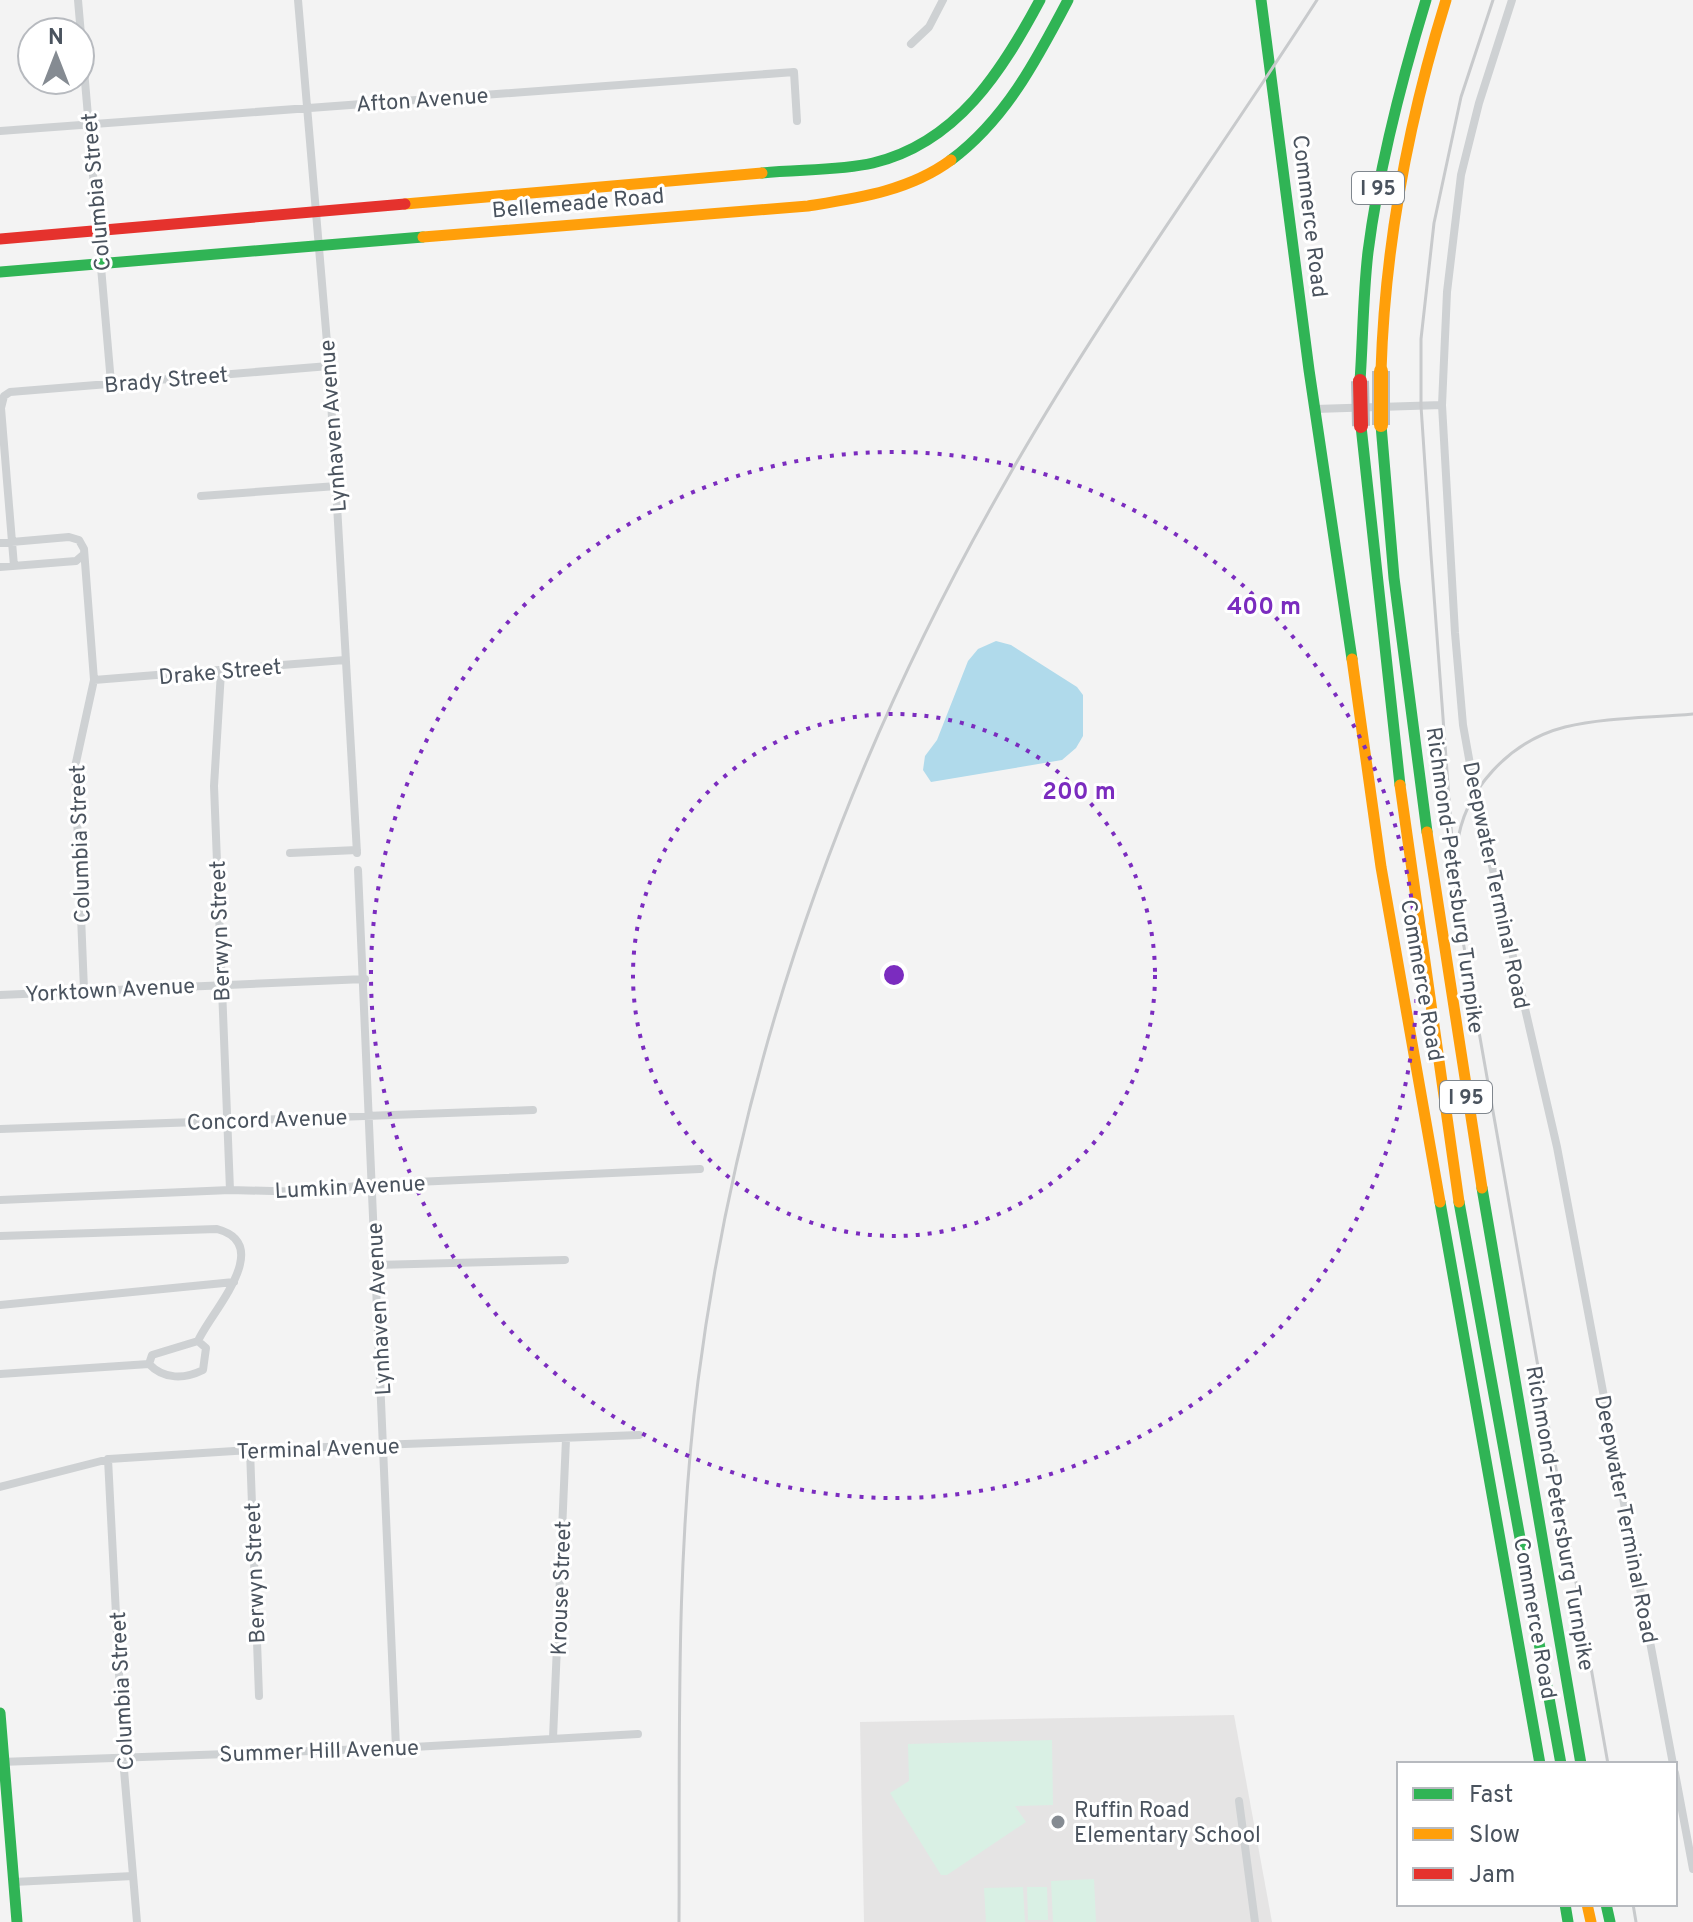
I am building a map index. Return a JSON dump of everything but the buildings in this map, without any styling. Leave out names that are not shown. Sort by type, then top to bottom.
[{"type":"main road","name":"Bellemeade Road","points":[[0,239],[825,170],[887,159],[930,140],[979,100],[1007,62],[1040,0]]},
{"type":"main road","name":"Bellemeade Road","points":[[0,272],[808,206],[887,193],[945,166],[995,123],[1027,78],[1068,0]]},
{"type":"main road","name":"Commerce Road","points":[[1261,0],[1315,409],[1381,867],[1540,1762]]},
{"type":"main road","name":"Richmond-Petersburg Turnpike","points":[[1426,0],[1404,70],[1382,163],[1368,254],[1360,381],[1361,426],[1401,795],[1447,1139],[1561,1762]]},
{"type":"main road","name":"Richmond-Petersburg Turnpike","points":[[1446,0],[1409,126],[1391,221],[1381,371],[1381,425],[1397,597],[1456,1040],[1581,1762]]},
{"type":"main road","name":"Commerce Road","points":[[1320,438],[1319,466],[1367,816],[1533,1762]]},
{"type":"main road","points":[[0,1713],[17,1922]]},
{"type":"street","name":"Columbia Street","points":[[78,0],[111,383]]},
{"type":"street","name":"Lynhaven Avenue","points":[[290,853],[357,852],[329,366],[298,0]]},
{"type":"street","points":[[911,44],[929,27],[943,0]]},
{"type":"street","name":"Deepwater Terminal Road","points":[[1512,0],[1479,103],[1461,175],[1447,292],[1442,405],[1463,725],[1494,886],[1557,1147],[1673,1762]]},
{"type":"street","name":"Afton Avenue","points":[[0,131],[794,72],[797,121]]},
{"type":"street","name":"Brady Street","points":[[12,542],[1,408],[4,396],[16,390],[329,366]]},
{"type":"street","points":[[1315,409],[1442,405]]},
{"type":"street","points":[[201,496],[337,486]]},
{"type":"street","points":[[0,543],[74,538],[83,544],[83,555],[76,561],[0,567]]},
{"type":"street","points":[[12,542],[14,566]]},
{"type":"street","name":"Columbia Street","points":[[83,555],[94,680],[75,767],[84,990]]},
{"type":"street","name":"Drake Street","points":[[94,680],[345,660]]},
{"type":"street","name":"Berwyn Street","points":[[221,672],[214,786],[230,1190]]},
{"type":"street","name":"Lynhaven Avenue","points":[[358,870],[396,1748]]},
{"type":"street","name":"Yorktown Avenue","points":[[0,995],[365,979]]},
{"type":"street","name":"Concord Avenue","points":[[0,1129],[533,1110]]},
{"type":"street","name":"Lumkin Avenue","points":[[0,1200],[230,1190],[309,1192],[372,1184],[700,1169]]},
{"type":"street","points":[[0,1236],[217,1229],[231,1232],[240,1244],[232,1292],[204,1328],[198,1341]]},
{"type":"street","points":[[376,1265],[565,1260]]},
{"type":"street","points":[[0,1305],[234,1282]]},
{"type":"street","points":[[0,1374],[149,1364],[163,1375],[177,1377],[195,1374],[203,1370],[207,1360],[206,1348],[198,1341]]},
{"type":"street","points":[[149,1364],[152,1355],[163,1349],[198,1341]]},
{"type":"street","name":"Terminal Avenue","points":[[0,1487],[108,1459],[250,1450],[639,1435]]},
{"type":"street","name":"Krouse Street","points":[[553,1738],[566,1439]]},
{"type":"street","name":"Berwyn Street","points":[[250,1450],[259,1696]]},
{"type":"street","name":"Columbia Street","points":[[108,1459],[124,1756],[137,1922]]},
{"type":"street","name":"Summer Hill Avenue","points":[[2,1762],[396,1748],[638,1734]]},
{"type":"street","points":[[1677,1784],[1693,1869]]},
{"type":"street","points":[[1239,1801],[1255,1922]]},
{"type":"street","points":[[14,1882],[133,1876]]},
{"type":"shaded area","name":"Ruffin Road Elementary School","points":[[1234,1715],[1272,1922],[864,1922],[860,1722]]},
{"type":"green space","points":[[1052,1740],[1053,1805],[1015,1806],[1026,1822],[947,1875],[941,1875],[890,1793],[909,1781],[908,1744]]},
{"type":"green space","points":[[1094,1879],[1096,1922],[1053,1922],[1051,1881]]},
{"type":"green space","points":[[1023,1887],[1025,1922],[986,1922],[984,1888]]},
{"type":"green space","points":[[1027,1887],[1047,1887],[1048,1920],[1028,1920]]},
{"type":"water","points":[[996,641],[1011,645],[1077,687],[1083,695],[1083,736],[1076,748],[1062,760],[931,782],[923,770],[925,756],[937,740],[968,661],[978,649]]},
{"type":"railway","points":[[679,1922],[682,1583],[698,1381],[716,1262],[741,1145],[771,1030],[807,916],[849,804],[896,694],[1006,481],[1080,358],[1317,0]]},
{"type":"railway","points":[[1493,0],[1461,97],[1434,223],[1421,339],[1421,406],[1457,907],[1608,1762]]},
{"type":"railway","points":[[1457,847],[1461,826],[1479,788],[1508,756],[1526,744],[1545,734],[1581,724],[1693,714]]},
{"type":"railway","points":[[1633,1906],[1636,1922]]},
{"type":"traffic: fast","points":[[762,173],[873,163],[903,153],[929,139],[974,101],[993,78],[1040,0]]},
{"type":"traffic: fast","points":[[951,160],[971,144],[1004,107],[1032,66],[1068,0]]},
{"type":"traffic: fast","points":[[1261,0],[1309,370],[1352,659]]},
{"type":"traffic: fast","points":[[1360,381],[1365,284],[1378,188],[1426,0]]},
{"type":"traffic: fast","points":[[0,272],[423,237]]},
{"type":"traffic: fast","points":[[1381,425],[1394,578],[1427,832]]},
{"type":"traffic: fast","points":[[1361,426],[1400,785]]},
{"type":"traffic: fast","points":[[1482,1188],[1581,1762]]},
{"type":"traffic: fast","points":[[1440,1202],[1540,1762]]},
{"type":"traffic: fast","points":[[1459,1202],[1561,1762]]},
{"type":"traffic: fast","points":[[0,1713],[17,1922]]},
{"type":"traffic: fast","points":[[1565,1906],[1568,1922]]},
{"type":"traffic: fast","points":[[1606,1906],[1610,1922]]},
{"type":"traffic: slow","points":[[1381,371],[1383,323],[1401,183],[1420,91],[1446,0]]},
{"type":"traffic: slow","points":[[423,237],[808,206],[900,186],[935,171],[951,160]]},
{"type":"traffic: slow","points":[[405,204],[762,173]]},
{"type":"traffic: slow","points":[[1381,371],[1381,425]]},
{"type":"traffic: slow","points":[[1352,659],[1381,867],[1440,1202]]},
{"type":"traffic: slow","points":[[1400,785],[1459,1202]]},
{"type":"traffic: slow","points":[[1427,832],[1482,1188]]},
{"type":"traffic: slow","points":[[1587,1906],[1591,1922]]},
{"type":"traffic: jam","points":[[0,239],[405,204]]},
{"type":"traffic: jam","points":[[1360,381],[1361,426]]},
{"type":"place","name":"Ruffin Road Elementary School","points":[[1058,1822]]}]
